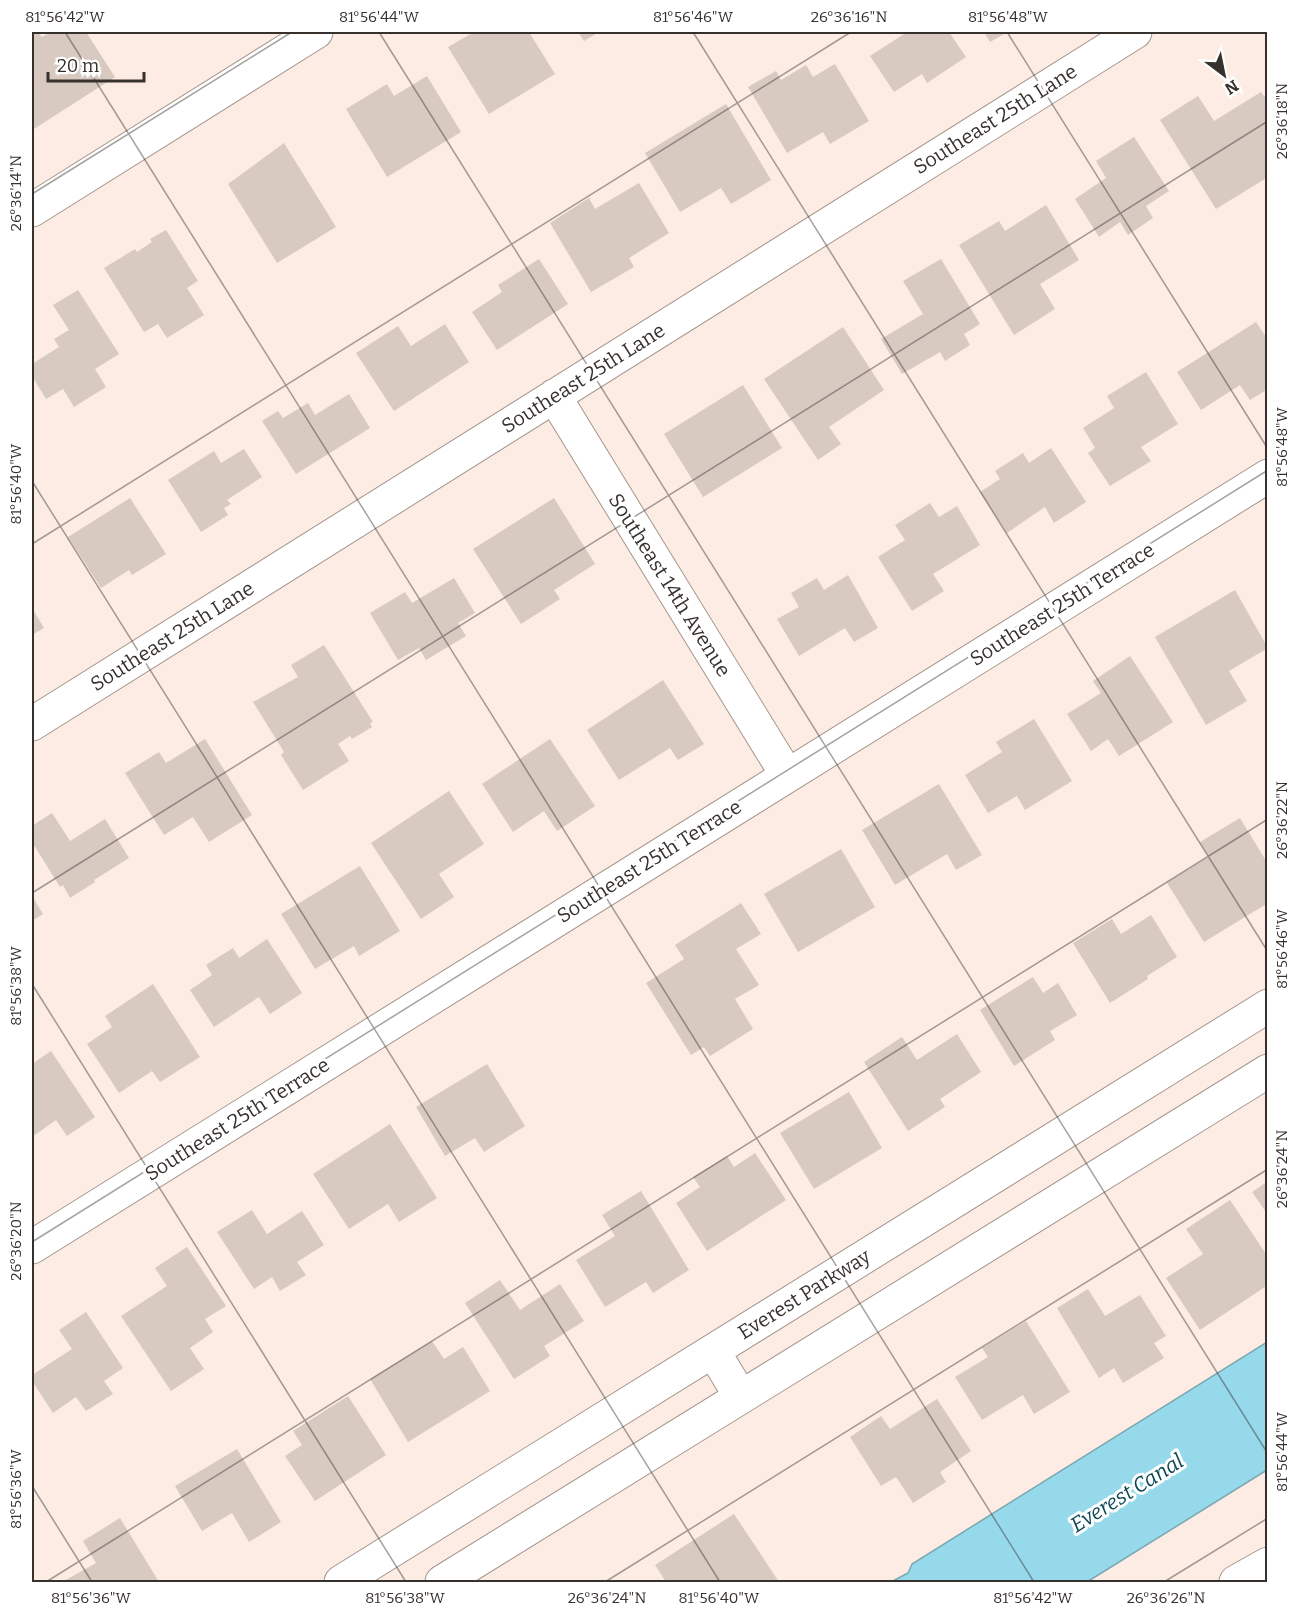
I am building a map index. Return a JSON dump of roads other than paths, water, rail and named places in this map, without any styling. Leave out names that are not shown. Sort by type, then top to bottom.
[{"type":"main road","points":[[32,210],[314,32]]},
{"type":"main road","name":"Southeast 25th Lane","points":[[32,724],[1135,32]]},
{"type":"main road","name":"Southeast 14th Avenue","points":[[554,396],[787,775]]},
{"type":"main road","name":"Southeast 25th Terrace","points":[[32,1247],[1268,476]]},
{"type":"main road","name":"Everest Parkway","points":[[341,1582],[1268,1006]]},
{"type":"main road","points":[[442,1582],[1268,1071]]},
{"type":"main road","points":[[713,1351],[741,1397]]},
{"type":"main road","points":[[1236,1582],[1268,1564]]},
{"type":"water","name":"Everest Canal","points":[[1267,1342],[1267,1470],[1087,1582],[891,1582],[908,1573],[912,1564]]}]
